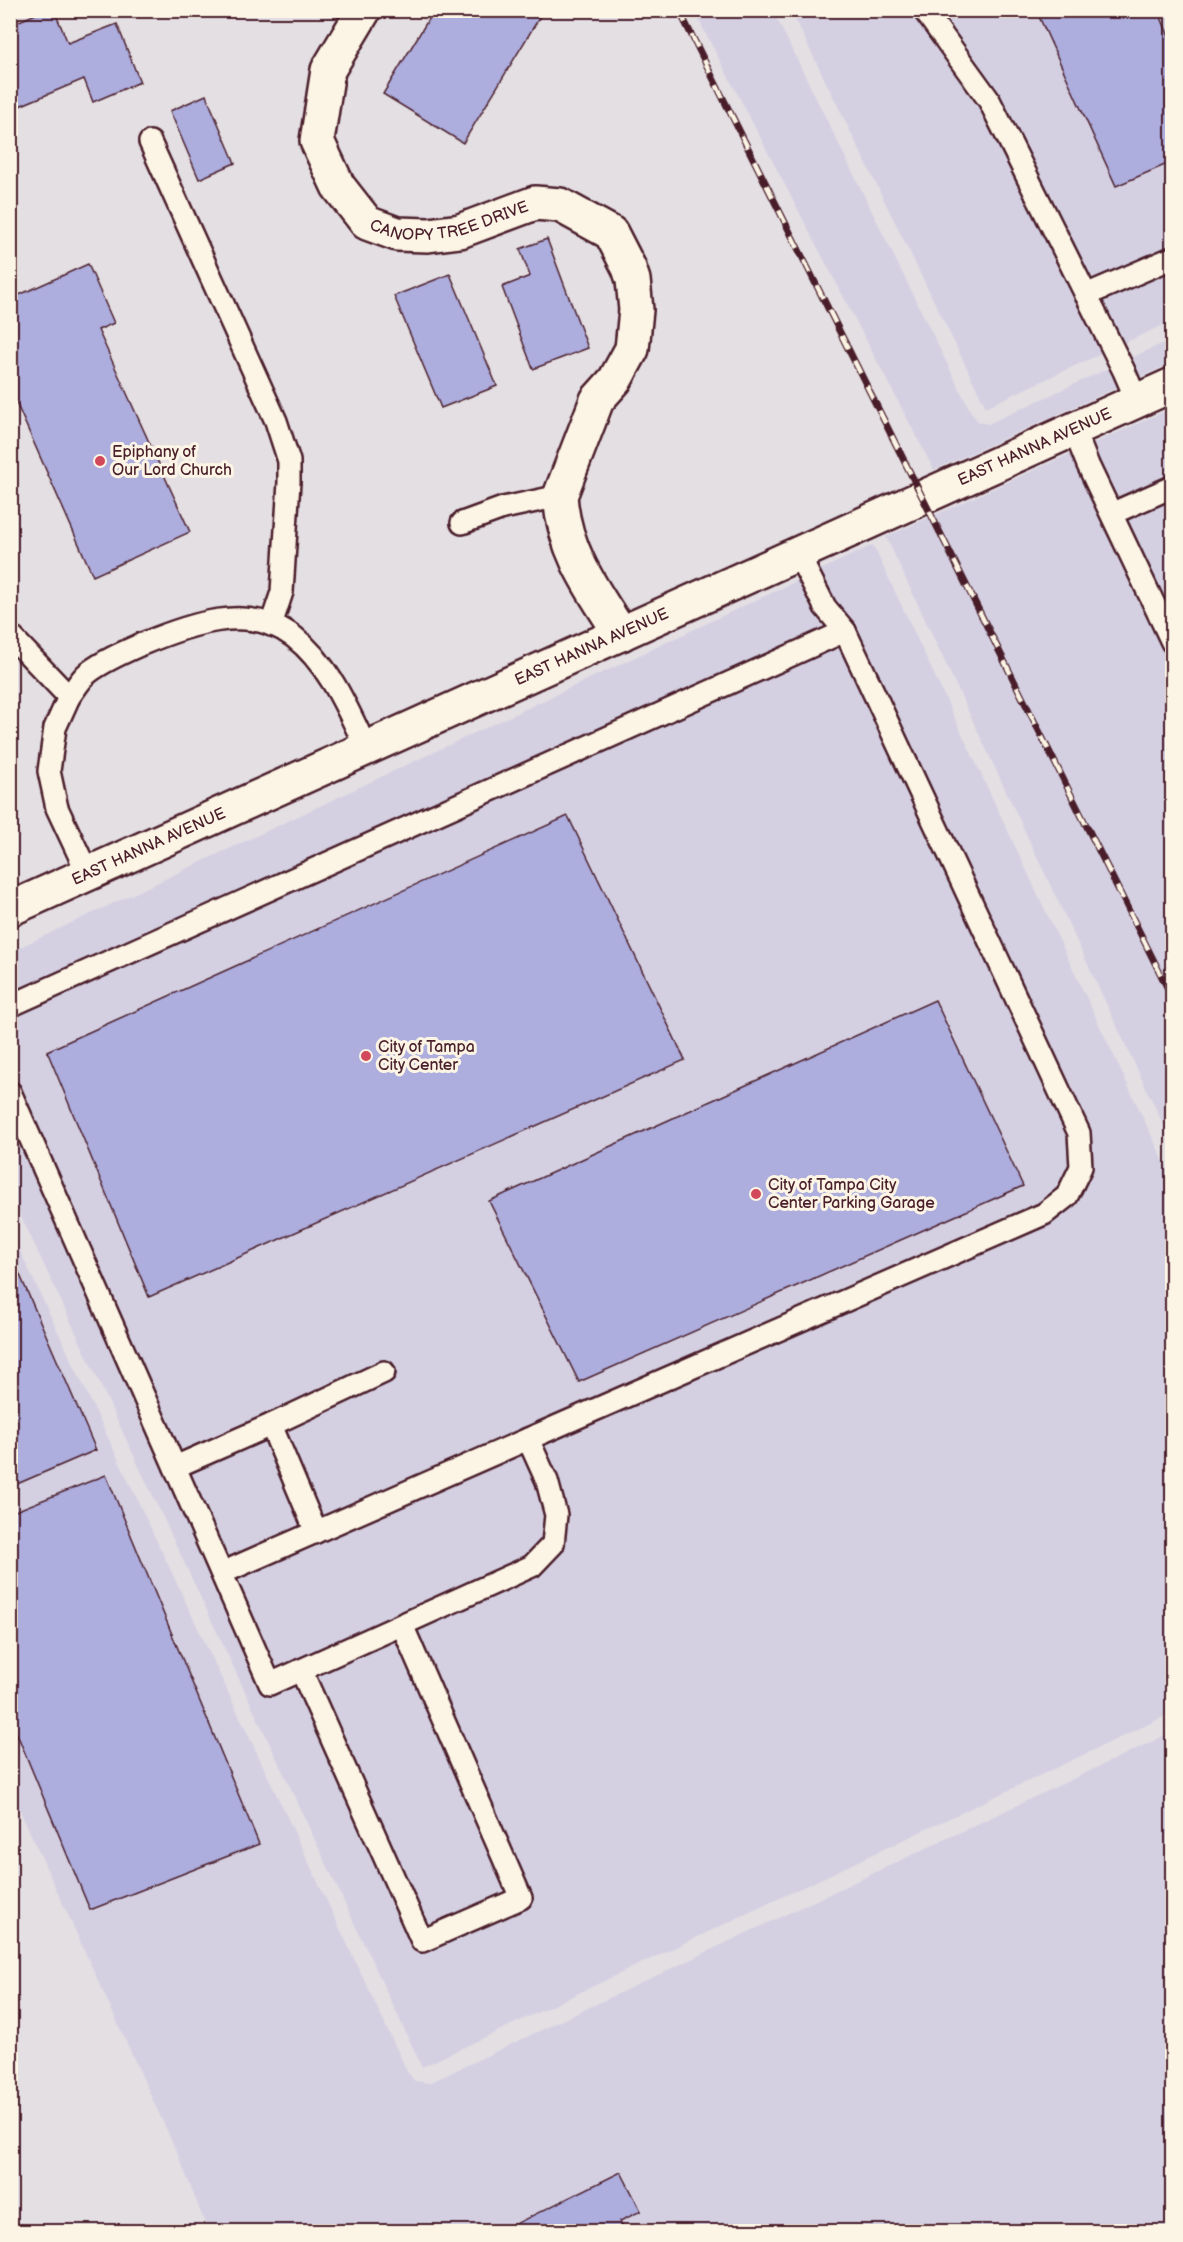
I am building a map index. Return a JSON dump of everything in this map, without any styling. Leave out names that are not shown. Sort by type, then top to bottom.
[{"type":"street","name":"CANOPY TREE DRIVE","points":[[364,10],[328,70],[316,141],[338,186],[367,223],[397,234],[428,235],[460,231],[535,203],[560,205],[611,233],[629,268],[633,280],[636,310],[632,349],[615,380],[597,400],[560,496],[569,545],[587,583],[621,634]]},
{"type":"street","name":"EAST HANNA AVENUE","points":[[10,909],[1173,385]]},
{"type":"lane","points":[[924,10],[989,100],[1137,401]]},
{"type":"lane","points":[[150,142],[276,421],[289,461],[290,482],[282,592],[271,625]]},
{"type":"lane","points":[[1086,295],[1173,258]]},
{"type":"lane","points":[[1074,430],[1088,465],[1173,642]]},
{"type":"lane","points":[[1113,513],[1173,487]]},
{"type":"lane","points":[[462,524],[502,508],[560,496]]},
{"type":"lane","points":[[222,1573],[1044,1214],[1067,1196],[1081,1167],[1079,1133],[845,631],[825,607],[798,554]]},
{"type":"lane","points":[[88,874],[57,808],[49,771],[55,728],[69,697],[88,673],[117,655],[180,628],[217,620],[245,620],[271,625],[294,637],[320,664],[346,706],[366,748]]},
{"type":"lane","points":[[10,1006],[845,631]]},
{"type":"lane","points":[[10,635],[69,697]]},
{"type":"lane","points":[[10,1092],[270,1684],[532,1566],[553,1544],[555,1515],[547,1481],[528,1439]]},
{"type":"lane","points":[[175,1467],[384,1372]]},
{"type":"lane","points":[[271,1425],[316,1532]]},
{"type":"lane","points":[[301,1670],[422,1941],[521,1898],[402,1625]]},
{"type":"shaded area","points":[[694,11],[773,11],[972,414],[979,422],[988,424],[1172,339],[1172,363],[934,470]]},
{"type":"shaded area","points":[[791,11],[1172,11],[1172,321],[986,407]]},
{"type":"shaded area","points":[[1172,408],[1172,1143],[886,537]]},
{"type":"shaded area","points":[[873,545],[1172,1179],[1172,1713],[422,2067],[11,1195],[10,952]]},
{"type":"shaded area","points":[[10,1230],[408,2073],[415,2081],[429,2083],[1172,1732],[1172,2231],[208,2231],[179,2157],[11,1791]]},
{"type":"building","points":[[45,10],[54,10],[68,43],[117,24],[140,82],[93,102],[84,79],[10,110],[10,25]]},
{"type":"building","points":[[434,10],[544,10],[463,143],[383,94]]},
{"type":"building","points":[[1036,10],[1158,10],[1172,44],[1172,162],[1116,186]]},
{"type":"building","points":[[206,95],[235,163],[199,179],[170,111]]},
{"type":"building","points":[[547,239],[588,348],[533,369],[502,287],[530,276],[520,249]]},
{"type":"building","name":"Epiphany of Our Lord Church","points":[[88,264],[114,323],[98,330],[190,532],[93,576],[10,389],[10,299]]},
{"type":"building","points":[[450,274],[497,386],[441,408],[394,296]]},
{"type":"building","name":"City of Tampa City Center","points":[[568,816],[685,1060],[149,1297],[47,1051]]},
{"type":"building","name":"City of Tampa City Center Parking Garage","points":[[935,1000],[1023,1186],[579,1382],[489,1201]]},
{"type":"building","points":[[10,1252],[96,1450],[10,1487]]},
{"type":"building","points":[[106,1475],[259,1844],[90,1910],[10,1717],[10,1513]]},
{"type":"building","points":[[621,2172],[641,2211],[620,2221],[626,2232],[499,2232]]},
{"type":"railway","points":[[679,10],[1172,997]]},
{"type":"place","name":"Epiphany of Our Lord Church","points":[[100,461]]},
{"type":"place","name":"City of Tampa City Center","points":[[366,1056]]},
{"type":"place","name":"City of Tampa City Center Parking Garage","points":[[756,1194]]}]
